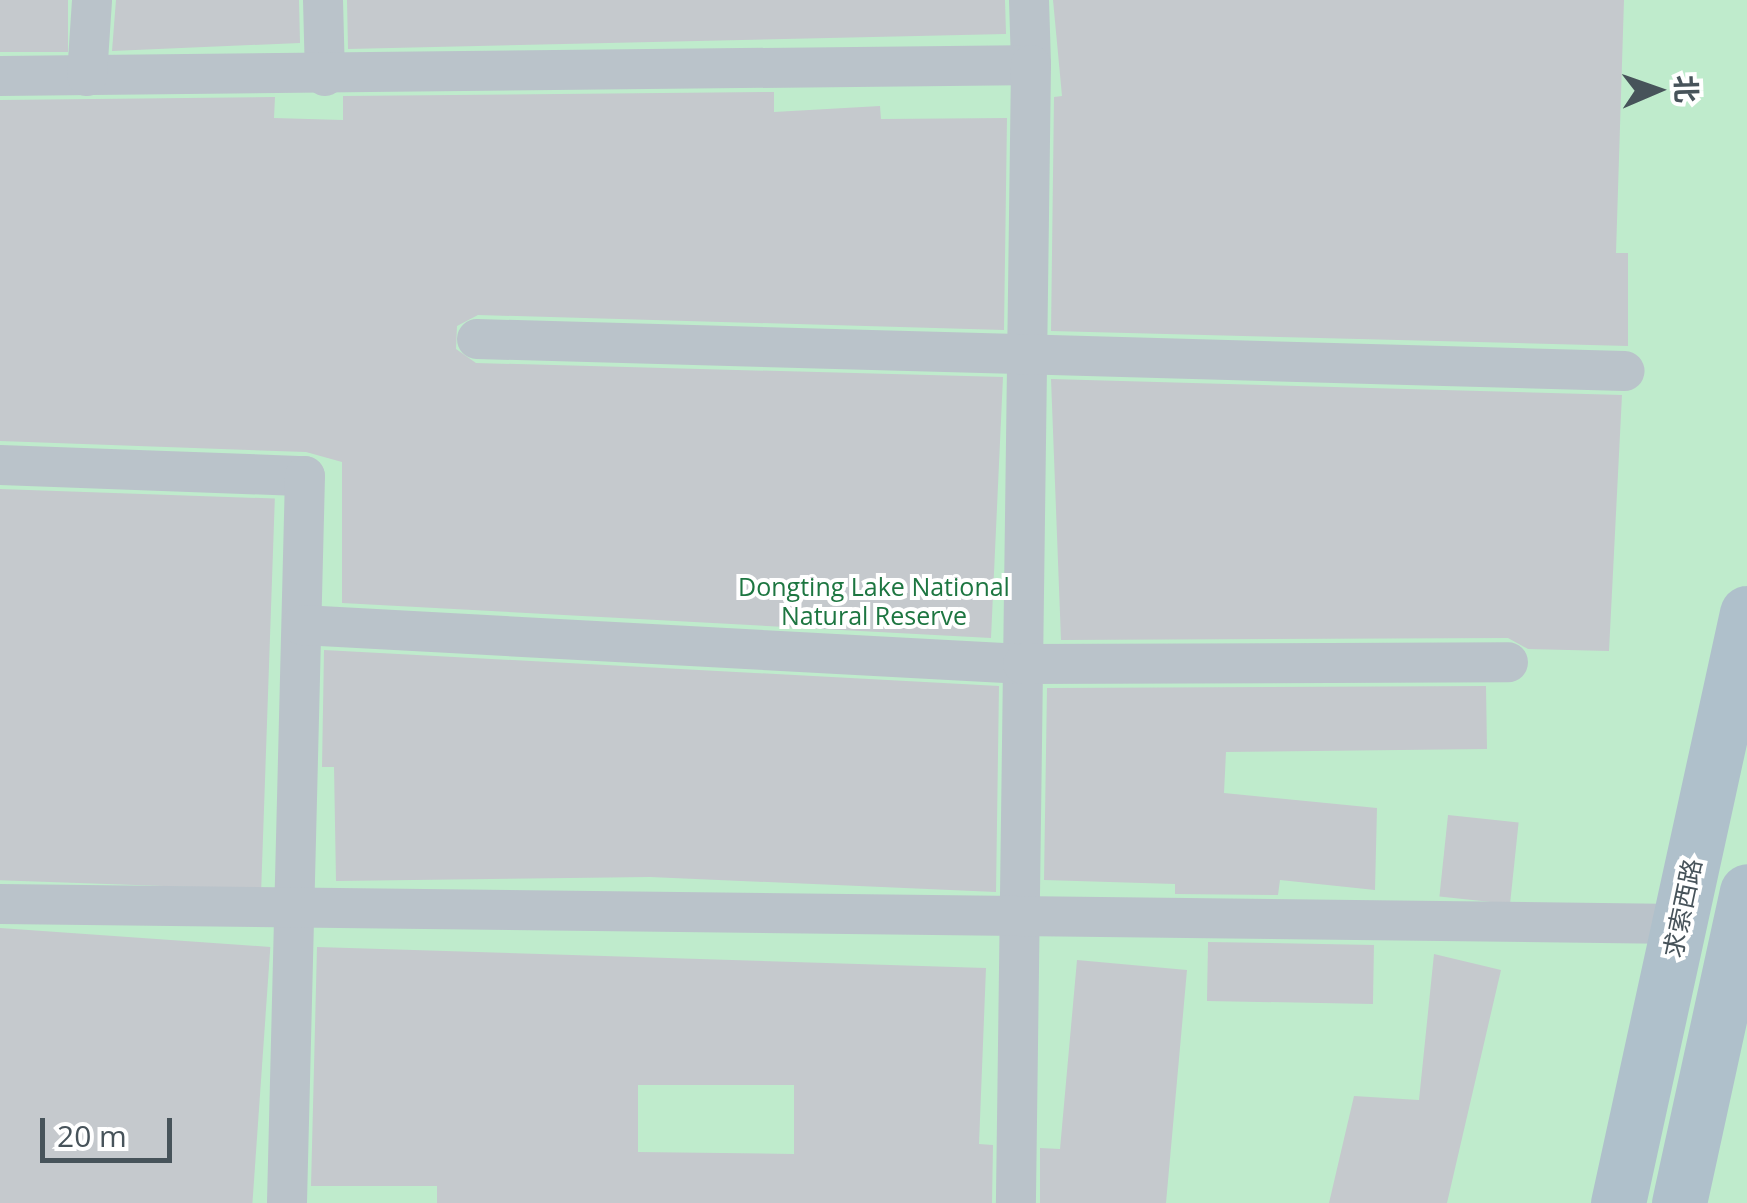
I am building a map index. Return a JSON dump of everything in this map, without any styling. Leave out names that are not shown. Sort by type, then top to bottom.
[{"type":"main road","name":"求索西路","points":[[1618,1203],[1747,613]]},
{"type":"main road","points":[[1679,1203],[1747,891]]},
{"type":"street","points":[[87,76],[92,0]]},
{"type":"street","points":[[323,0],[325,76]]},
{"type":"street","points":[[1016,1203],[1026,916],[1023,664],[1030,350],[1029,0]]},
{"type":"street","points":[[0,76],[325,76],[1030,65]]},
{"type":"street","points":[[477,339],[1030,350],[1626,370]]},
{"type":"street","points":[[0,465],[304,476],[298,907],[286,1203]]},
{"type":"street","points":[[302,625],[1023,664],[1508,662]]},
{"type":"street","points":[[0,904],[1679,924]]},
{"type":"green space","name":"Dongting Lake National Natural Reserve","points":[[0,0],[1747,0],[1747,1203],[0,1203]]},
{"type":"building","points":[[0,0],[68,0],[68,52],[0,52]]},
{"type":"building","points":[[116,0],[299,0],[300,43],[112,51]]},
{"type":"building","points":[[347,0],[1005,0],[1006,34],[348,49]]},
{"type":"building","points":[[1053,0],[1624,0],[1616,253],[1628,253],[1628,346],[1051,331],[1054,97],[1062,96]]},
{"type":"building","points":[[774,92],[774,112],[880,106],[881,119],[1007,118],[1004,330],[478,315],[457,326],[456,349],[476,363],[1003,377],[991,638],[342,603],[342,462],[306,452],[0,441],[0,100],[275,97],[274,118],[343,120],[343,96]]},
{"type":"building","points":[[1051,379],[1622,395],[1609,651],[1528,649],[1508,638],[1061,640]]},
{"type":"building","points":[[0,489],[275,499],[261,889],[0,880]]},
{"type":"building","points":[[324,650],[999,686],[996,892],[650,877],[336,881],[334,767],[322,767]]},
{"type":"building","points":[[1486,686],[1487,749],[1226,752],[1224,793],[1377,808],[1375,890],[1280,880],[1278,895],[1175,894],[1175,884],[1044,880],[1047,688]]},
{"type":"building","points":[[1448,815],[1519,822],[1510,904],[1439,897]]},
{"type":"building","points":[[0,928],[270,947],[252,1203],[0,1203]]},
{"type":"building","points":[[1208,942],[1374,945],[1373,1004],[1207,1001]]},
{"type":"building","points":[[317,947],[986,968],[979,1144],[993,1145],[992,1203],[437,1203],[437,1186],[311,1186]],"holes":[[[638,1085],[794,1085],[794,1154],[638,1152]]]},
{"type":"building","points":[[1434,954],[1501,970],[1447,1203],[1329,1203],[1354,1096],[1419,1100]]},
{"type":"building","points":[[1077,960],[1187,970],[1166,1203],[1040,1203],[1040,1148],[1060,1149]]}]
